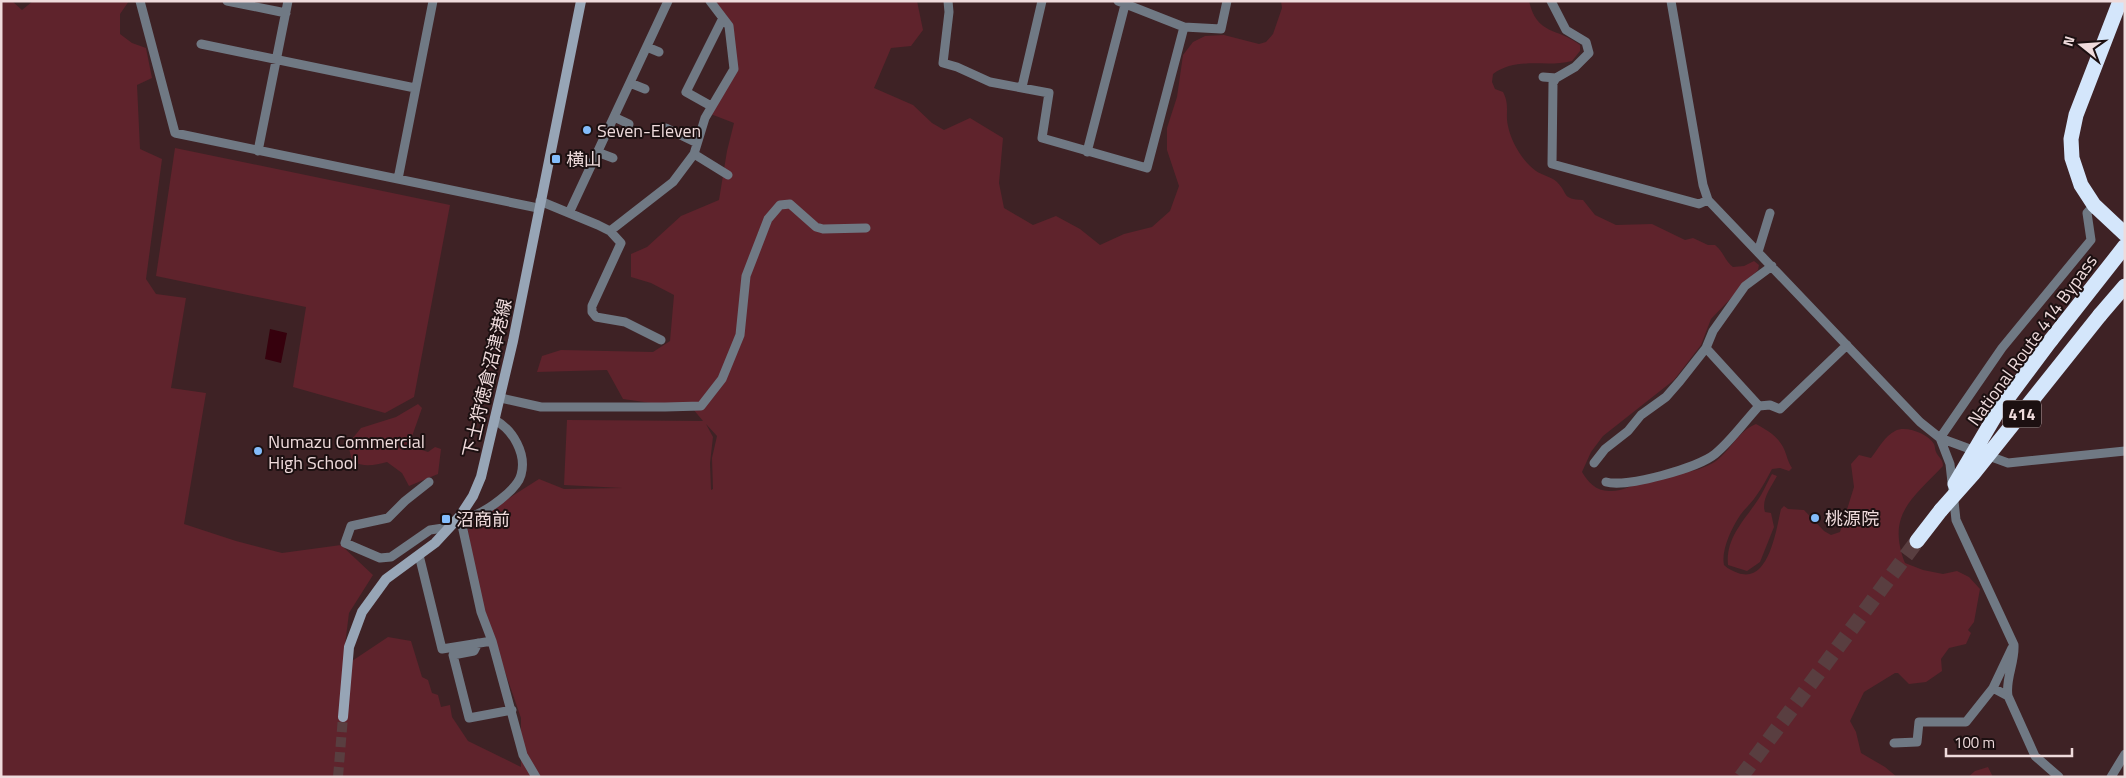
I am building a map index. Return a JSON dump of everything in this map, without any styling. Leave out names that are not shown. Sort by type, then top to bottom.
[{"type":"highway","points":[[2120,1],[2076,115],[2071,139],[2072,158],[2076,172],[2094,205],[2125,234]]},
{"type":"highway","name":"National Route 414 Bypass","points":[[1940,510],[1998,411],[2125,246]]},
{"type":"highway","name":"National Route 414 Bypass","points":[[1917,541],[1940,510],[1986,459],[2125,286]]},
{"type":"main road","name":"下土狩徳倉沼津港線","points":[[343,718],[349,647],[362,612],[386,579],[435,543],[460,516],[473,496],[481,477],[514,341],[539,204],[581,1]]},
{"type":"street","points":[[140,1],[175,133],[398,179],[539,204],[569,213],[610,231],[621,243],[592,306],[592,312],[596,317],[625,322],[661,340]]},
{"type":"street","points":[[227,1],[286,13]]},
{"type":"street","points":[[258,151],[288,1]]},
{"type":"street","points":[[398,179],[433,1]]},
{"type":"street","points":[[569,213],[668,1]]},
{"type":"street","points":[[610,231],[673,182],[694,154],[705,118],[734,68],[729,26],[710,1]]},
{"type":"street","points":[[948,1],[949,12],[943,63],[958,67],[990,82],[1049,93],[1042,138],[1147,168],[1184,27]]},
{"type":"street","points":[[1022,87],[1042,1]]},
{"type":"street","points":[[1087,152],[1123,2],[1184,27],[1221,29],[1227,1]]},
{"type":"street","points":[[1543,77],[1556,78],[1575,67],[1589,53],[1586,42],[1566,30],[1551,1]]},
{"type":"street","points":[[1671,1],[1703,185],[1708,200],[1920,422],[1940,438],[2008,464],[2125,451]]},
{"type":"street","points":[[711,106],[686,92],[723,18]]},
{"type":"street","points":[[201,44],[415,88]]},
{"type":"street","points":[[646,47],[659,52]]},
{"type":"street","points":[[1556,78],[1554,83],[1550,161],[1554,165],[1699,204],[1708,200]]},
{"type":"street","points":[[630,83],[645,89]]},
{"type":"street","points":[[1542,105],[1553,105]]},
{"type":"street","points":[[614,117],[628,124]]},
{"type":"street","points":[[666,128],[697,142]]},
{"type":"street","points":[[1540,135],[1551,134]]},
{"type":"street","points":[[597,152],[613,158]]},
{"type":"street","points":[[694,154],[728,175]]},
{"type":"street","points":[[501,398],[542,407],[701,406],[722,379],[740,335],[746,276],[768,219],[780,206],[790,204],[816,227],[823,229],[866,228]]},
{"type":"street","points":[[1940,438],[2002,348],[2091,240],[2087,213],[2094,205]]},
{"type":"street","points":[[1758,252],[1770,213]]},
{"type":"street","points":[[1594,463],[1605,449],[1628,431],[1641,415],[1666,397],[1706,348],[1714,331],[1746,286],[1772,266]]},
{"type":"street","points":[[1606,482],[1614,484],[1666,474],[1702,462],[1716,454],[1759,406],[1770,405],[1780,409],[1846,345]]},
{"type":"street","points":[[1706,348],[1759,406]]},
{"type":"street","points":[[495,420],[504,425],[516,439],[523,465],[521,477],[502,499],[473,516],[460,516],[481,612],[492,641],[523,755],[536,777]]},
{"type":"street","points":[[1940,438],[1950,464],[1956,520],[2014,645],[2013,664],[2006,689],[2008,696],[2035,756],[2059,777]]},
{"type":"street","points":[[429,482],[404,501],[388,518],[351,526],[345,543],[380,558],[391,557],[430,530],[450,527]]},
{"type":"street","points":[[419,555],[442,649],[492,641]]},
{"type":"street","points":[[478,643],[474,651],[453,655],[469,718],[512,710]]},
{"type":"street","points":[[1894,743],[1917,742],[1919,722],[1968,720],[1993,688],[2014,645]]},
{"type":"street","points":[[1993,688],[2008,696]]},
{"type":"street","points":[[2111,777],[2125,754]]},
{"type":"shaded area","points":[[1,1],[12,1],[22,10],[33,1],[129,1],[120,14],[120,34],[132,43],[146,48],[152,78],[137,85],[140,149],[162,159],[146,279],[156,294],[186,298],[171,388],[206,393],[184,524],[236,541],[282,553],[341,545],[373,575],[349,613],[344,653],[352,661],[388,637],[411,641],[422,677],[428,680],[432,693],[438,695],[441,707],[450,705],[452,717],[468,741],[521,767],[521,718],[480,600],[467,525],[539,479],[564,489],[622,488],[564,485],[567,420],[703,421],[693,409],[623,399],[607,370],[537,372],[542,356],[561,350],[653,352],[670,341],[674,295],[651,283],[631,277],[631,254],[647,247],[681,216],[719,200],[727,151],[734,123],[708,113],[736,66],[734,34],[726,15],[712,1],[917,1],[923,30],[911,46],[891,48],[874,88],[913,105],[932,123],[944,130],[970,118],[1003,138],[999,183],[1004,208],[1033,225],[1056,216],[1080,229],[1100,245],[1124,234],[1152,227],[1170,211],[1179,186],[1167,150],[1167,128],[1177,97],[1183,55],[1193,42],[1205,36],[1224,35],[1259,44],[1266,42],[1273,34],[1282,8],[1281,1],[1529,1],[1537,20],[1543,26],[1572,39],[1580,45],[1580,51],[1572,61],[1512,65],[1493,74],[1492,82],[1495,89],[1503,92],[1505,97],[1507,122],[1512,139],[1518,151],[1531,167],[1555,180],[1568,197],[1583,200],[1595,215],[1616,225],[1652,224],[1685,240],[1693,238],[1708,245],[1715,245],[1733,267],[1744,266],[1754,261],[1759,265],[1758,270],[1711,319],[1701,345],[1674,380],[1603,436],[1591,452],[1582,472],[1587,479],[1604,491],[1614,491],[1655,478],[1699,469],[1716,461],[1744,431],[1756,424],[1760,426],[1779,441],[1792,468],[1789,471],[1780,468],[1772,469],[1752,502],[1741,514],[1730,534],[1725,547],[1724,565],[1738,573],[1749,574],[1757,571],[1764,563],[1773,541],[1781,509],[1784,506],[1788,509],[1804,510],[1824,531],[1831,535],[1840,532],[1854,487],[1851,464],[1859,455],[1871,458],[1891,433],[1900,429],[1916,431],[1931,440],[1943,466],[1913,498],[1901,519],[1899,532],[1900,546],[1905,563],[1923,570],[1943,574],[1957,571],[1969,577],[1980,589],[1974,622],[1968,630],[1971,633],[1966,644],[1949,648],[1941,659],[1942,671],[1926,682],[1909,684],[1898,673],[1895,673],[1864,692],[1850,721],[1856,732],[1861,753],[1885,767],[1897,777],[1,777]],"holes":[[[706,424],[717,436],[712,458],[713,489],[711,490],[710,463],[713,437]]]},
{"type":"shaded area","points":[[175,148],[450,205],[414,397],[385,413],[293,387],[306,307],[156,276]]},
{"type":"shaded area","points":[[270,329],[287,333],[281,363],[265,359]]},
{"type":"shaded area","points":[[418,404],[422,408],[410,442],[419,449],[428,452],[435,447],[441,449],[438,474],[409,486],[402,473],[387,462],[365,465],[352,461],[348,444],[361,428],[396,417]]},
{"type":"shaded area","points":[[1772,474],[1777,476],[1767,494],[1764,507],[1765,512],[1771,513],[1774,527],[1760,562],[1747,571],[1728,565],[1730,545],[1738,527],[1761,495]]},
{"type":"shaded area","points":[[1988,767],[1993,777],[1968,777],[1975,771]]},
{"type":"tunnel","points":[[1741,777],[1917,541]]},
{"type":"tunnel","points":[[338,777],[343,717]]},
{"type":"place","name":"Seven-Eleven","points":[[587,130]]},
{"type":"place","name":"横山","points":[[556,159]]},
{"type":"place","name":"Numazu Commercial High School","points":[[258,451]]},
{"type":"place","name":"桃源院","points":[[1815,518]]},
{"type":"place","name":"沼商前","points":[[446,519]]}]
